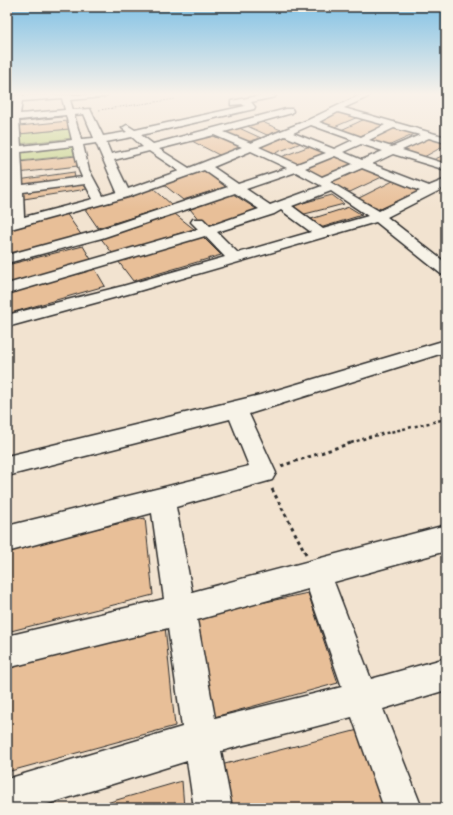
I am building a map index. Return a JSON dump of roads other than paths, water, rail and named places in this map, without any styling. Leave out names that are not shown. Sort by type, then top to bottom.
[{"type":"street","points":[[11,133],[12,224],[88,220],[182,207],[297,168],[334,153],[375,133]]},
{"type":"street","points":[[75,133],[86,175],[100,200]]},
{"type":"street","points":[[97,133],[124,194]]},
{"type":"street","points":[[11,149],[77,141],[100,140],[137,133]]},
{"type":"street","points":[[108,158],[212,133]]},
{"type":"street","points":[[218,133],[297,168],[327,184],[378,216],[446,271]]},
{"type":"street","points":[[260,133],[272,138]]},
{"type":"street","points":[[7,259],[88,220],[100,200],[124,194],[205,166],[217,157],[251,147],[285,133]]},
{"type":"street","points":[[290,133],[334,153],[430,191]]},
{"type":"street","points":[[341,133],[392,151],[446,167]]},
{"type":"street","points":[[422,133],[446,140]]},
{"type":"street","points":[[133,134],[151,148],[188,172]]},
{"type":"street","points":[[7,322],[120,275],[206,231],[276,208],[327,184],[362,164],[429,135]]},
{"type":"street","points":[[184,140],[198,148]]},
{"type":"street","points":[[275,158],[310,143]]},
{"type":"street","points":[[205,166],[238,187],[322,234]]},
{"type":"street","points":[[47,174],[86,175]]},
{"type":"street","points":[[12,184],[86,175]]},
{"type":"street","points":[[12,184],[32,176]]},
{"type":"street","points":[[7,289],[120,275],[235,258],[322,234],[378,216],[446,182]]},
{"type":"street","points":[[157,183],[235,258]]},
{"type":"street","points":[[88,220],[120,275]]},
{"type":"street","points":[[7,466],[237,410],[446,346]]},
{"type":"street","points":[[7,539],[264,473],[237,410]]},
{"type":"street","points":[[162,499],[213,808]]},
{"type":"street","points":[[7,652],[181,610],[446,538]]},
{"type":"street","points":[[316,573],[403,808]]},
{"type":"street","points":[[7,798],[202,739],[363,698],[446,674]]}]
